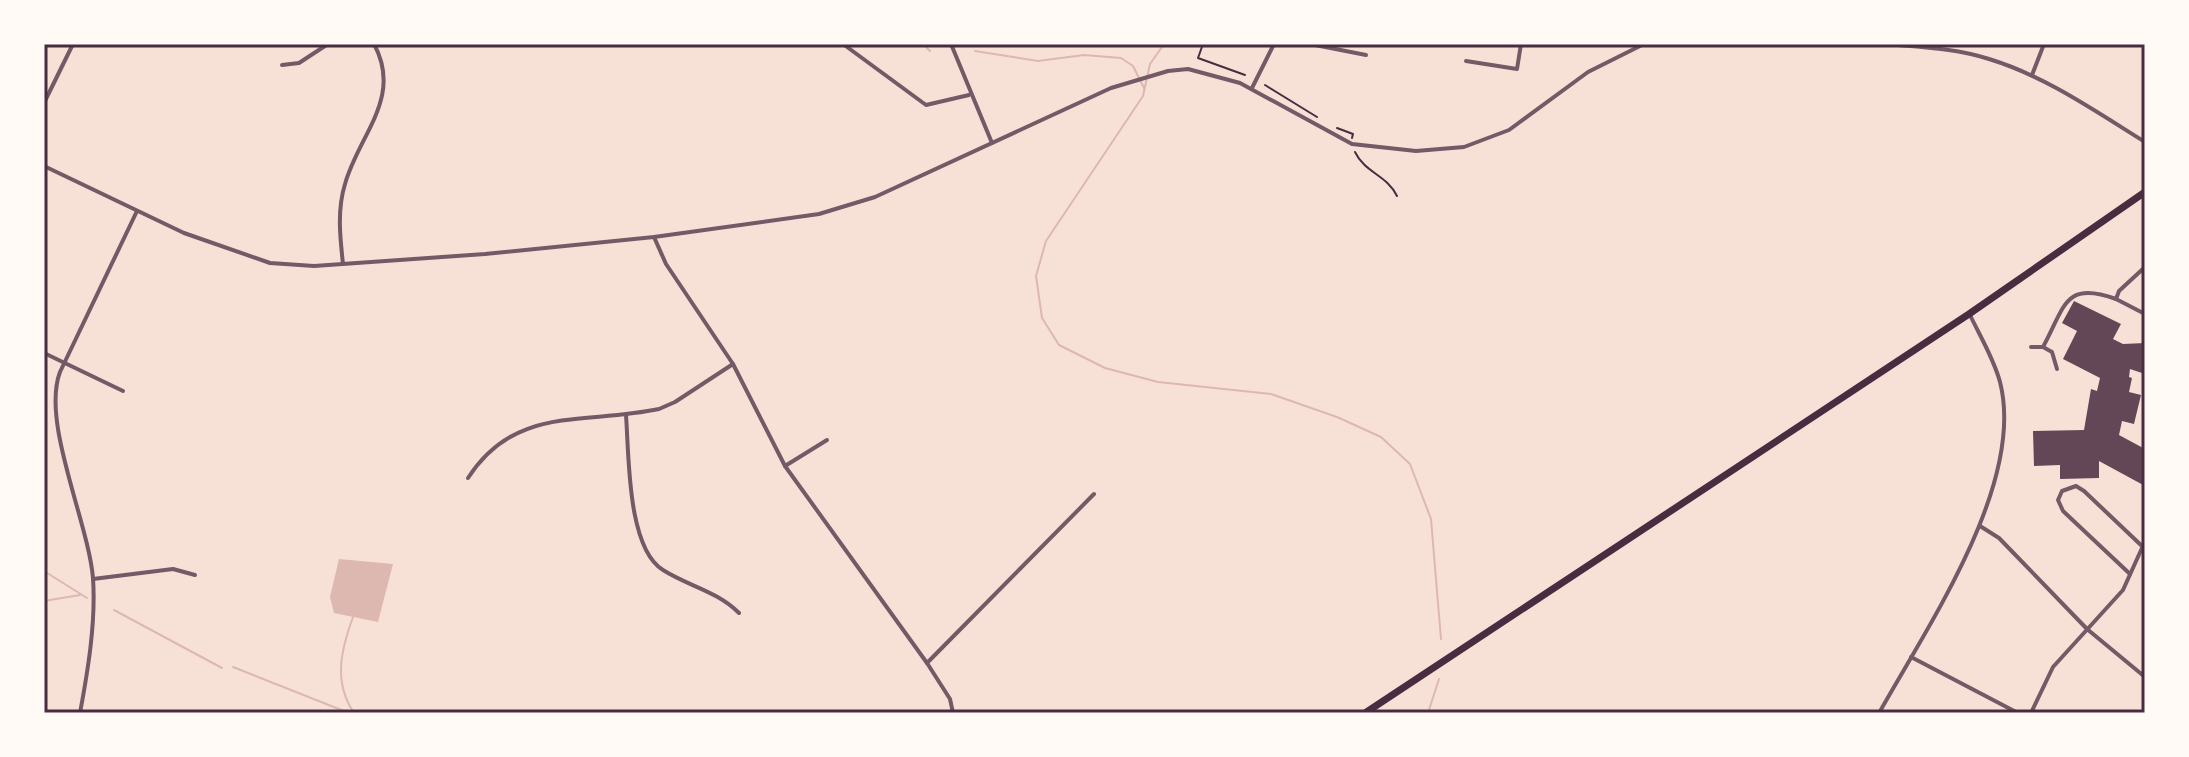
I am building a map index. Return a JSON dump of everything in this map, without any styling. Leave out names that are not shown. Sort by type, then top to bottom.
[{"type":"highway","points":[[1365,713],[1969,314],[2145,192]]},
{"type":"street","points":[[44,103],[73,44]]},
{"type":"street","points":[[282,65],[299,63],[328,44]]},
{"type":"street","points":[[343,264],[340,221],[343,194],[384,97],[383,66],[374,44]]},
{"type":"street","points":[[843,44],[926,105],[969,95]]},
{"type":"street","points":[[951,44],[969,95],[992,143]]},
{"type":"street","points":[[1252,88],[1274,44]]},
{"type":"street","points":[[1310,44],[1366,55]]},
{"type":"street","points":[[1466,61],[1517,69],[1521,44]]},
{"type":"street","points":[[44,166],[137,211],[250,258],[288,265],[343,264],[654,237],[776,221],[838,209],[875,197],[1111,88],[1149,75],[1188,69],[1252,88],[1352,144],[1416,151],[1483,143],[1509,130],[1588,72],[1644,44]]},
{"type":"street","points":[[1885,44],[1986,57],[2032,75],[2145,142]]},
{"type":"street","points":[[2032,75],[2044,44]]},
{"type":"street","points":[[80,713],[90,640],[93,579],[57,416],[57,381],[137,211]]},
{"type":"street","points":[[654,237],[666,264],[733,364],[785,466],[927,663],[950,699],[953,713]]},
{"type":"street","points":[[2116,299],[2119,291],[2145,267]]},
{"type":"street","points":[[2043,347],[2068,300],[2078,291],[2094,291],[2145,314]]},
{"type":"street","points":[[1879,713],[1980,526],[1999,466],[2004,404],[2000,380],[1969,314]]},
{"type":"street","points":[[2031,347],[2043,347],[2052,352],[2057,369]]},
{"type":"street","points":[[44,353],[123,391]]},
{"type":"street","points":[[468,478],[491,446],[512,432],[534,426],[626,415],[675,402],[733,364]]},
{"type":"street","points":[[626,415],[641,541],[658,567],[715,594],[739,613]]},
{"type":"street","points":[[785,466],[827,440]]},
{"type":"street","points":[[2031,713],[2053,667],[2123,590],[2144,546],[2084,491],[2076,486],[2062,491],[2058,500],[2063,511],[2130,574]]},
{"type":"street","points":[[927,663],[1094,494]]},
{"type":"street","points":[[1980,526],[2016,554],[2087,629],[2145,677]]},
{"type":"street","points":[[93,579],[173,569],[195,575]]},
{"type":"street","points":[[1911,657],[2018,713]]},
{"type":"path","points":[[1203,44],[1198,58],[1245,75]]},
{"type":"path","points":[[1265,85],[1325,122]]},
{"type":"path","points":[[1335,127],[1353,134],[1352,144],[1361,164],[1386,180],[1397,196]]},
{"type":"shaded area","points":[[339,559],[393,564],[378,622],[334,613],[330,597]]},
{"type":"building","points":[[2074,301],[2121,324],[2113,339],[2123,344],[2145,343],[2145,374],[2130,369],[2129,392],[2141,395],[2134,424],[2122,421],[2119,435],[2145,449],[2145,486],[2099,461],[2099,478],[2060,479],[2060,465],[2034,466],[2033,431],[2084,430],[2091,389],[2097,391],[2100,378],[2063,359],[2077,331],[2062,323]]},
{"type":"waterway","points":[[923,44],[930,51]]},
{"type":"waterway","points":[[1164,44],[1150,64],[1143,96],[1046,241],[1036,276],[1042,318],[1059,345],[1105,368],[1158,382],[1271,394],[1337,417],[1381,437],[1410,464],[1431,519],[1441,639]]},
{"type":"waterway","points":[[975,51],[1038,61],[1084,55],[1121,58],[1133,66],[1144,88]]},
{"type":"waterway","points":[[44,571],[87,598]]},
{"type":"waterway","points":[[44,601],[80,595]]},
{"type":"waterway","points":[[114,610],[222,668]]},
{"type":"waterway","points":[[353,617],[345,642],[341,678],[354,713]]},
{"type":"waterway","points":[[233,667],[349,713]]},
{"type":"waterway","points":[[1428,713],[1439,679]]}]
